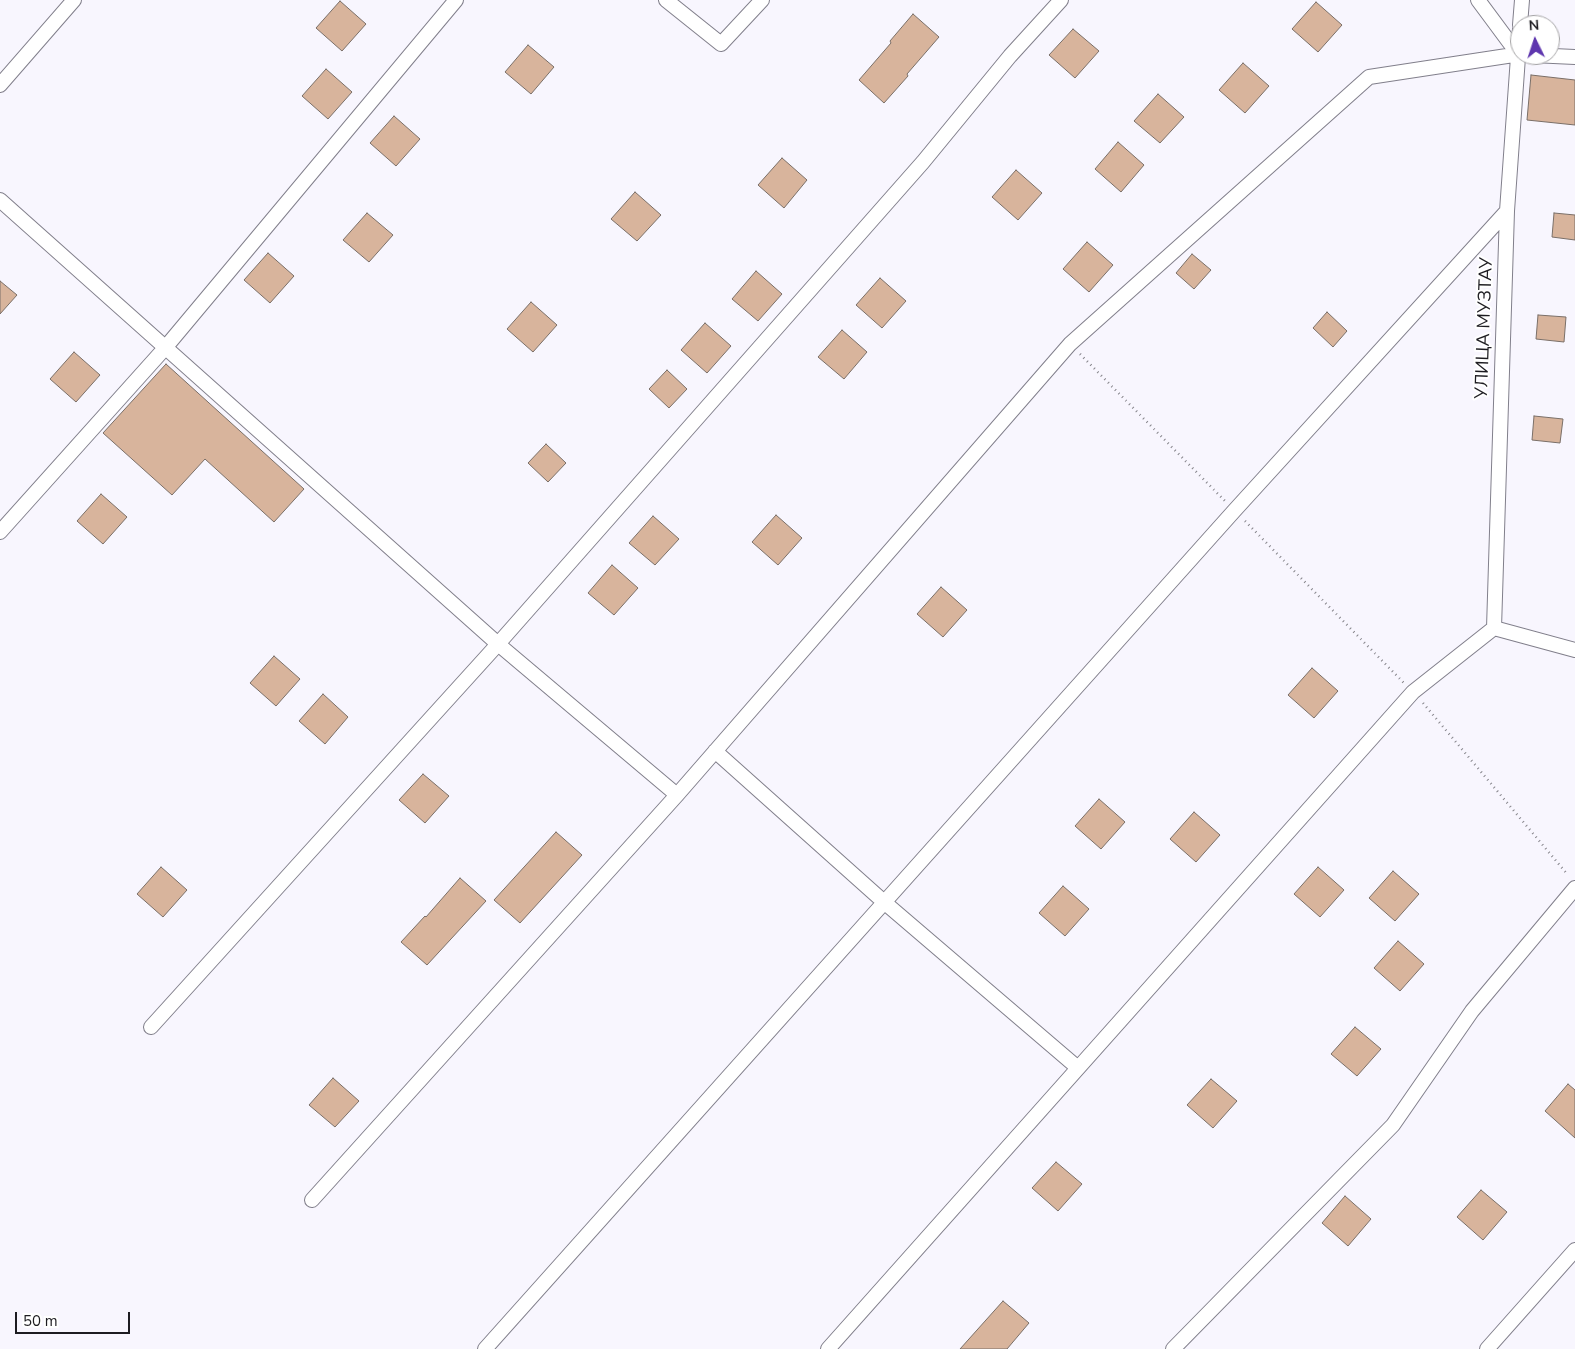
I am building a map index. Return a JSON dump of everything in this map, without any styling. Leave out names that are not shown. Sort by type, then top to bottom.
[{"type":"street","points":[[0,85],[74,0]]},
{"type":"street","points":[[0,532],[165,348],[456,0]]},
{"type":"street","points":[[666,0],[721,44],[762,0]]},
{"type":"street","points":[[151,1027],[498,644],[923,162],[1010,56],[1061,0]]},
{"type":"street","points":[[1478,0],[1510,42]]},
{"type":"street","points":[[1521,15],[1522,0]]},
{"type":"street","points":[[312,1200],[677,795],[1070,344],[1370,77],[1510,55]]},
{"type":"street","points":[[1560,56],[1575,57]]},
{"type":"street","name":"УЛИЦА МУЗТАУ","points":[[1494,628],[1507,211],[1518,65]]},
{"type":"street","points":[[0,200],[498,644],[677,795]]},
{"type":"street","points":[[485,1349],[1234,511],[1507,211]]},
{"type":"street","points":[[828,1349],[1414,692],[1494,628],[1575,650]]},
{"type":"street","points":[[715,751],[884,902],[1078,1068]]},
{"type":"street","points":[[1173,1349],[1393,1125],[1472,1011],[1572,882]]},
{"type":"street","points":[[1487,1349],[1575,1250]]},
{"type":"path","points":[[1070,344],[1414,692],[1572,882]]},
{"type":"building","points":[[340,1],[366,24],[342,51],[316,28]]},
{"type":"building","points":[[1316,2],[1342,25],[1318,52],[1292,29]]},
{"type":"building","points":[[913,14],[939,37],[884,103],[859,80]]},
{"type":"building","points":[[1073,29],[1099,51],[1075,78],[1049,55]]},
{"type":"building","points":[[528,45],[554,67],[531,94],[505,72]]},
{"type":"building","points":[[1243,63],[1269,86],[1245,113],[1219,90]]},
{"type":"building","points":[[326,69],[352,92],[328,119],[302,96]]},
{"type":"building","points":[[1531,75],[1575,80],[1575,125],[1527,120]]},
{"type":"building","points":[[1158,94],[1184,117],[1160,143],[1134,121]]},
{"type":"building","points":[[394,116],[420,139],[396,166],[370,143]]},
{"type":"building","points":[[1118,142],[1144,165],[1121,192],[1095,169]]},
{"type":"building","points":[[782,158],[807,180],[784,208],[758,185]]},
{"type":"building","points":[[1016,170],[1042,193],[1018,220],[992,197]]},
{"type":"building","points":[[635,192],[661,215],[637,241],[611,219]]},
{"type":"building","points":[[367,213],[393,235],[369,262],[343,240]]},
{"type":"building","points":[[1554,213],[1575,215],[1575,240],[1552,237]]},
{"type":"building","points":[[1087,242],[1113,265],[1089,292],[1063,269]]},
{"type":"building","points":[[268,253],[294,276],[270,303],[244,280]]},
{"type":"building","points":[[1192,254],[1211,270],[1194,289],[1176,273]]},
{"type":"building","points":[[756,271],[782,294],[758,321],[732,299]]},
{"type":"building","points":[[880,278],[906,301],[882,328],[856,305]]},
{"type":"building","points":[[0,281],[17,295],[0,314]]},
{"type":"building","points":[[531,302],[557,325],[533,352],[507,329]]},
{"type":"building","points":[[1327,312],[1347,331],[1333,347],[1313,328]]},
{"type":"building","points":[[1538,315],[1566,317],[1564,342],[1536,339]]},
{"type":"building","points":[[705,323],[731,346],[707,373],[681,350]]},
{"type":"building","points":[[842,330],[867,352],[844,379],[818,357]]},
{"type":"building","points":[[74,352],[100,375],[76,402],[50,379]]},
{"type":"building","points":[[166,364],[304,489],[274,522],[205,459],[172,495],[103,433]]},
{"type":"building","points":[[667,370],[687,389],[669,408],[649,389]]},
{"type":"building","points":[[1534,416],[1563,419],[1560,443],[1532,440]]},
{"type":"building","points":[[546,444],[566,463],[548,482],[528,463]]},
{"type":"building","points":[[101,494],[127,517],[103,544],[77,521]]},
{"type":"building","points":[[776,515],[802,538],[778,565],[752,542]]},
{"type":"building","points":[[653,516],[679,539],[655,565],[629,543]]},
{"type":"building","points":[[612,565],[638,588],[614,615],[588,593]]},
{"type":"building","points":[[941,587],[967,610],[943,637],[917,614]]},
{"type":"building","points":[[274,656],[300,679],[276,706],[250,683]]},
{"type":"building","points":[[1312,668],[1338,691],[1314,718],[1288,695]]},
{"type":"building","points":[[323,694],[348,717],[325,744],[299,721]]},
{"type":"building","points":[[423,774],[449,796],[425,823],[399,800]]},
{"type":"building","points":[[1099,799],[1125,822],[1101,849],[1075,826]]},
{"type":"building","points":[[1194,812],[1220,835],[1196,862],[1170,839]]},
{"type":"building","points":[[556,832],[582,855],[520,923],[494,900]]},
{"type":"building","points":[[161,867],[187,890],[163,917],[137,894]]},
{"type":"building","points":[[1318,867],[1344,890],[1320,917],[1294,894]]},
{"type":"building","points":[[1393,871],[1419,894],[1395,921],[1369,898]]},
{"type":"building","points":[[460,878],[486,901],[427,965],[401,942]]},
{"type":"building","points":[[1063,886],[1089,909],[1065,936],[1039,913]]},
{"type":"building","points":[[1398,941],[1424,964],[1400,991],[1374,968]]},
{"type":"building","points":[[1355,1027],[1381,1049],[1357,1076],[1331,1054]]},
{"type":"building","points":[[333,1078],[359,1101],[335,1127],[309,1105]]},
{"type":"building","points":[[1211,1079],[1237,1101],[1213,1128],[1187,1105]]},
{"type":"building","points":[[1568,1084],[1575,1090],[1575,1138],[1545,1111]]},
{"type":"building","points":[[1056,1162],[1082,1184],[1058,1211],[1032,1188]]},
{"type":"building","points":[[1481,1190],[1507,1212],[1483,1240],[1457,1217]]},
{"type":"building","points":[[1345,1196],[1371,1219],[1348,1246],[1322,1223]]},
{"type":"building","points":[[1003,1301],[1029,1323],[1007,1349],[960,1349]]}]
